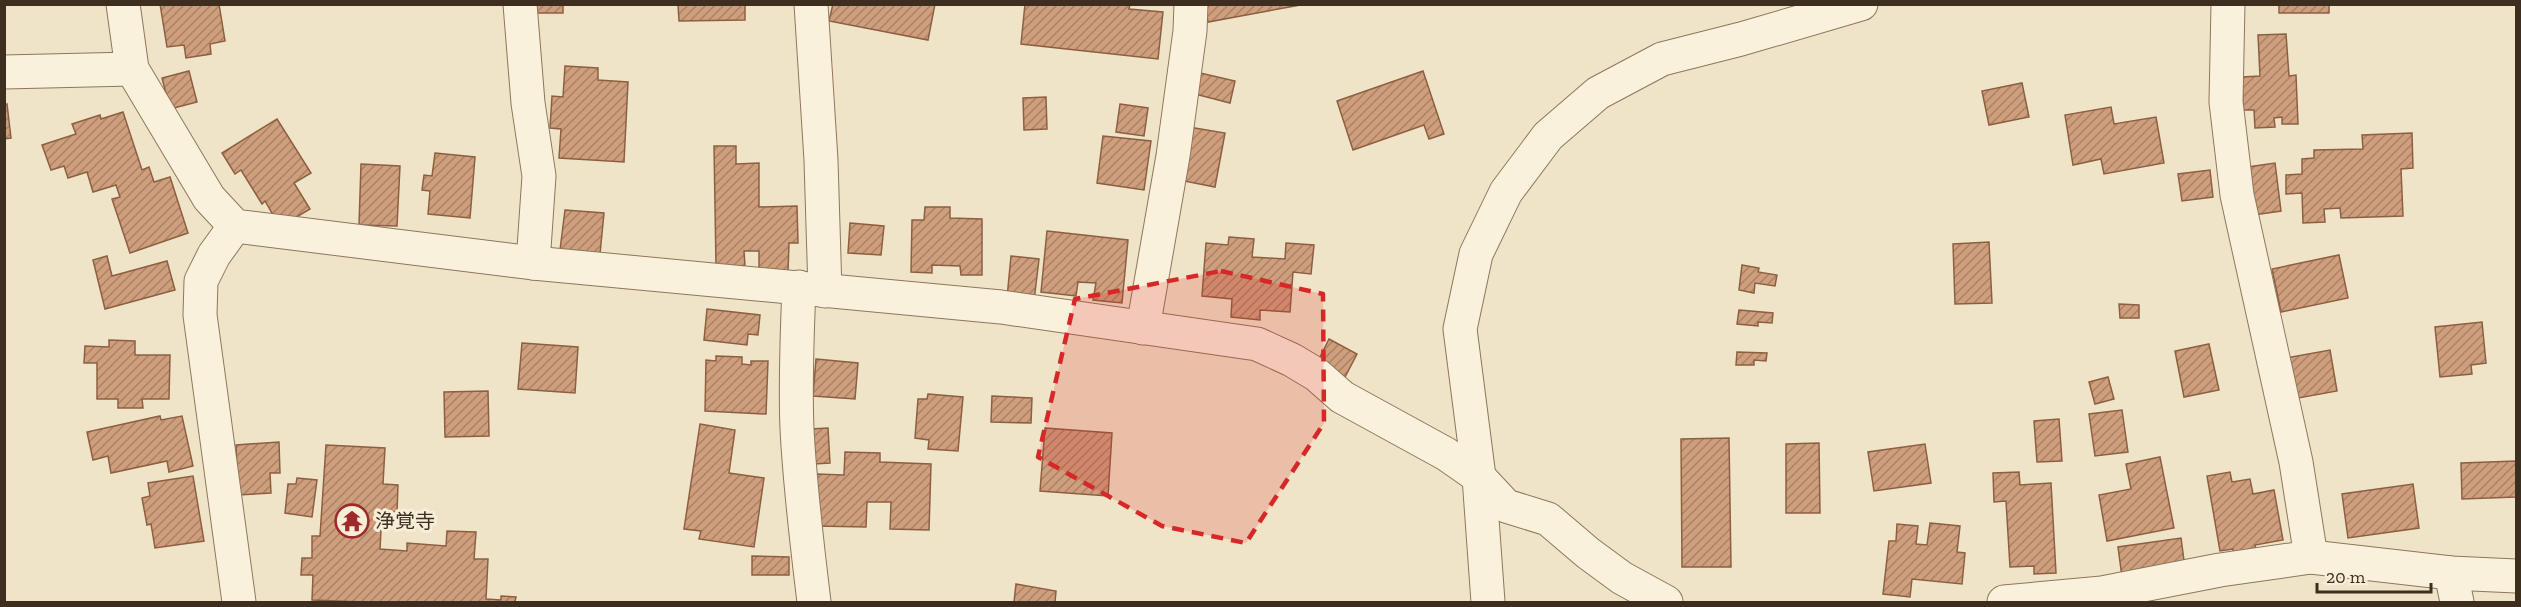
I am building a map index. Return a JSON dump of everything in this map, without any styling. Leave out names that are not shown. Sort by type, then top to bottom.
[{"type":"street","points":[[123,4],[132,69],[209,198],[235,226],[533,263],[1000,307],[1257,344],[1292,360],[1317,375],[1342,397],[1446,454],[1479,477],[1506,506],[1548,519],[1605,566],[1666,603]]},
{"type":"street","points":[[520,4],[528,103],[539,176],[533,263]]},
{"type":"street","points":[[811,4],[821,160],[812,289],[796,357],[797,429],[814,603]]},
{"type":"street","points":[[1143,328],[1173,156],[1190,31],[1191,4]]},
{"type":"street","points":[[1488,603],[1479,477],[1460,328],[1476,254],[1506,192],[1548,136],[1598,93],[1662,58],[1741,39],[1861,4]]},
{"type":"street","points":[[2229,4],[2226,102],[2237,195],[2296,462],[2311,557]]},
{"type":"street","points":[[4,72],[132,69]]},
{"type":"street","points":[[235,226],[214,255],[201,281],[200,315],[239,603]]},
{"type":"street","points":[[2004,603],[2103,598],[2220,570],[2311,557],[2454,588],[2517,576]]},
{"type":"highlighted area","points":[[1221,271],[1323,294],[1324,423],[1246,543],[1162,526],[1038,457],[1075,299]]},
{"type":"building","points":[[160,4],[219,4],[225,41],[210,44],[211,54],[186,58],[184,45],[167,47]]},
{"type":"building","points":[[532,4],[563,4],[563,13],[532,13]]},
{"type":"building","points":[[678,4],[745,4],[745,20],[679,21]]},
{"type":"building","points":[[833,4],[935,4],[928,40],[829,21]]},
{"type":"building","points":[[1025,4],[1130,4],[1129,9],[1163,12],[1158,59],[1021,44]]},
{"type":"building","points":[[1205,4],[1306,4],[1208,22]]},
{"type":"building","points":[[2279,4],[2329,4],[2329,13],[2279,13]]},
{"type":"building","points":[[2286,34],[2289,76],[2296,75],[2298,124],[2282,124],[2282,117],[2274,118],[2275,127],[2255,128],[2254,110],[2243,110],[2242,77],[2260,76],[2258,35]]},
{"type":"building","points":[[565,66],[598,68],[598,80],[628,82],[624,162],[559,158],[561,129],[550,128],[552,96],[563,97]]},
{"type":"building","points":[[189,71],[197,102],[170,109],[162,78]]},
{"type":"building","points":[[1423,71],[1444,134],[1429,139],[1424,125],[1353,150],[1337,101]]},
{"type":"building","points":[[1196,72],[1235,81],[1230,103],[1191,93]]},
{"type":"building","points":[[2022,83],[2029,117],[1989,125],[1982,91]]},
{"type":"building","points":[[1046,97],[1047,129],[1024,130],[1023,98]]},
{"type":"building","points":[[4,104],[7,104],[11,138],[4,139]]},
{"type":"building","points":[[1120,104],[1148,108],[1144,136],[1116,132]]},
{"type":"building","points":[[2111,107],[2114,124],[2156,117],[2164,163],[2104,174],[2101,159],[2073,165],[2065,115]]},
{"type":"building","points":[[123,112],[142,170],[149,167],[154,182],[170,177],[188,233],[130,253],[112,199],[120,197],[116,185],[93,192],[87,172],[68,178],[64,166],[51,170],[42,145],[76,134],[72,124],[100,115],[101,119]]},
{"type":"building","points":[[277,119],[311,173],[294,183],[310,209],[280,227],[265,201],[262,204],[241,170],[235,174],[222,153]]},
{"type":"building","points":[[1189,127],[1225,133],[1215,187],[1179,180]]},
{"type":"building","points":[[2412,133],[2413,168],[2401,169],[2403,216],[2341,218],[2340,208],[2324,209],[2325,222],[2303,223],[2302,193],[2286,194],[2286,175],[2302,174],[2302,159],[2314,158],[2314,150],[2363,149],[2362,135]]},
{"type":"building","points":[[1103,136],[1151,141],[1144,190],[1097,183]]},
{"type":"building","points":[[714,146],[736,146],[736,164],[759,163],[759,207],[797,206],[798,243],[789,243],[788,272],[759,272],[759,251],[744,251],[745,266],[716,266]]},
{"type":"building","points":[[435,153],[475,157],[470,218],[428,214],[430,191],[422,190],[424,175],[432,176]]},
{"type":"building","points":[[2275,163],[2281,211],[2254,215],[2248,167]]},
{"type":"building","points":[[361,164],[400,166],[397,226],[359,225]]},
{"type":"building","points":[[2210,170],[2213,197],[2182,201],[2178,174]]},
{"type":"building","points":[[925,207],[950,207],[950,218],[982,219],[982,275],[961,275],[960,266],[932,265],[932,273],[911,272],[912,220],[924,220]]},
{"type":"building","points":[[565,210],[604,213],[600,254],[560,250]]},
{"type":"building","points":[[850,223],[884,226],[881,255],[848,253]]},
{"type":"building","points":[[1047,231],[1128,240],[1122,303],[1093,300],[1096,283],[1078,282],[1076,296],[1041,292]]},
{"type":"building","points":[[1229,237],[1254,239],[1252,257],[1285,259],[1286,243],[1314,245],[1311,274],[1293,272],[1290,312],[1260,310],[1260,320],[1231,317],[1232,299],[1202,296],[1206,243],[1228,245]]},
{"type":"building","points":[[1989,242],[1992,303],[1955,304],[1953,244]]},
{"type":"building","points":[[2339,255],[2348,298],[2281,312],[2272,269]]},
{"type":"building","points":[[107,256],[112,276],[167,261],[175,290],[105,309],[93,260]]},
{"type":"building","points":[[1011,256],[1039,259],[1034,301],[1007,298]]},
{"type":"building","points":[[1742,265],[1759,268],[1758,272],[1777,275],[1775,286],[1755,283],[1754,293],[1739,290]]},
{"type":"building","points":[[2119,304],[2139,305],[2139,318],[2120,318]]},
{"type":"building","points":[[707,309],[760,315],[758,335],[748,334],[747,345],[704,340]]},
{"type":"building","points":[[1739,310],[1773,313],[1772,323],[1758,322],[1758,326],[1737,324]]},
{"type":"building","points":[[2482,322],[2486,363],[2471,365],[2472,374],[2440,377],[2435,327]]},
{"type":"building","points":[[1329,339],[1357,354],[1345,377],[1317,363]]},
{"type":"building","points":[[109,340],[135,341],[135,355],[170,355],[169,399],[142,399],[143,408],[118,408],[118,399],[97,399],[97,363],[84,363],[85,346],[109,347]]},
{"type":"building","points":[[522,343],[578,347],[575,393],[518,389]]},
{"type":"building","points":[[2209,344],[2219,390],[2184,397],[2175,351]]},
{"type":"building","points":[[2330,350],[2337,391],[2293,399],[2286,358]]},
{"type":"building","points":[[1737,352],[1767,353],[1766,361],[1754,360],[1754,365],[1736,365]]},
{"type":"building","points":[[716,356],[742,357],[742,364],[751,365],[751,361],[768,361],[766,414],[705,411],[706,360],[716,361]]},
{"type":"building","points":[[816,359],[858,363],[855,399],[813,396]]},
{"type":"building","points":[[2108,377],[2114,399],[2095,404],[2089,382]]},
{"type":"building","points":[[488,391],[489,436],[445,437],[444,392]]},
{"type":"building","points":[[928,394],[963,397],[958,451],[928,449],[929,440],[915,438],[918,399],[927,399]]},
{"type":"building","points":[[992,396],[1032,398],[1031,423],[991,422]]},
{"type":"building","points":[[2122,410],[2128,452],[2095,456],[2089,414]]},
{"type":"building","points":[[160,416],[161,420],[182,416],[193,466],[169,472],[167,461],[111,473],[108,456],[93,460],[87,432]]},
{"type":"building","points":[[2059,419],[2062,461],[2037,462],[2034,421]]},
{"type":"building","points":[[700,424],[735,430],[729,473],[764,478],[754,547],[699,539],[701,531],[684,529]]},
{"type":"building","points":[[828,428],[830,463],[814,464],[811,429]]},
{"type":"building","points":[[1045,428],[1112,433],[1108,496],[1040,491]]},
{"type":"building","points":[[1729,438],[1731,567],[1682,567],[1681,439]]},
{"type":"building","points":[[279,442],[280,473],[270,473],[271,493],[238,495],[236,445]]},
{"type":"building","points":[[1819,443],[1820,513],[1786,513],[1786,444]]},
{"type":"building","points":[[1925,444],[1931,483],[1874,491],[1868,452]]},
{"type":"building","name":"浄覚寺","points":[[326,445],[385,448],[383,484],[398,485],[397,512],[382,511],[380,549],[407,551],[407,543],[446,546],[447,531],[476,532],[474,559],[488,559],[486,599],[501,600],[501,596],[516,597],[515,602],[312,600],[313,575],[301,575],[302,558],[312,558],[312,536],[320,536]]},
{"type":"building","points":[[845,452],[880,453],[880,462],[931,464],[929,530],[890,529],[891,502],[867,502],[866,527],[816,526],[817,474],[844,475]]},
{"type":"building","points":[[2160,457],[2174,528],[2107,541],[2099,495],[2131,489],[2126,464]]},
{"type":"building","points":[[2516,461],[2516,497],[2462,499],[2461,463]]},
{"type":"building","points":[[2019,472],[2020,485],[2051,483],[2056,573],[2034,574],[2034,566],[2010,567],[2006,501],[1994,502],[1993,473]]},
{"type":"building","points":[[2230,472],[2232,482],[2250,479],[2253,494],[2274,490],[2283,540],[2255,545],[2257,556],[2235,560],[2233,549],[2220,551],[2207,476]]},
{"type":"building","points":[[193,476],[204,541],[155,548],[151,524],[147,525],[142,498],[150,496],[148,483]]},
{"type":"building","points":[[297,478],[317,480],[312,517],[285,513],[288,484],[296,484]]},
{"type":"building","points":[[2413,484],[2419,528],[2348,538],[2342,494]]},
{"type":"building","points":[[1930,523],[1960,526],[1957,552],[1965,553],[1962,584],[1912,579],[1910,597],[1883,594],[1889,541],[1896,541],[1897,524],[1918,526],[1916,544],[1927,545]]},
{"type":"building","points":[[2181,538],[2185,568],[2122,577],[2118,547]]},
{"type":"building","points":[[752,556],[789,557],[789,575],[752,575]]},
{"type":"building","points":[[1016,584],[1056,591],[1055,602],[1014,602]]},
{"type":"place","name":"浄覚寺","points":[[352,521]]}]
